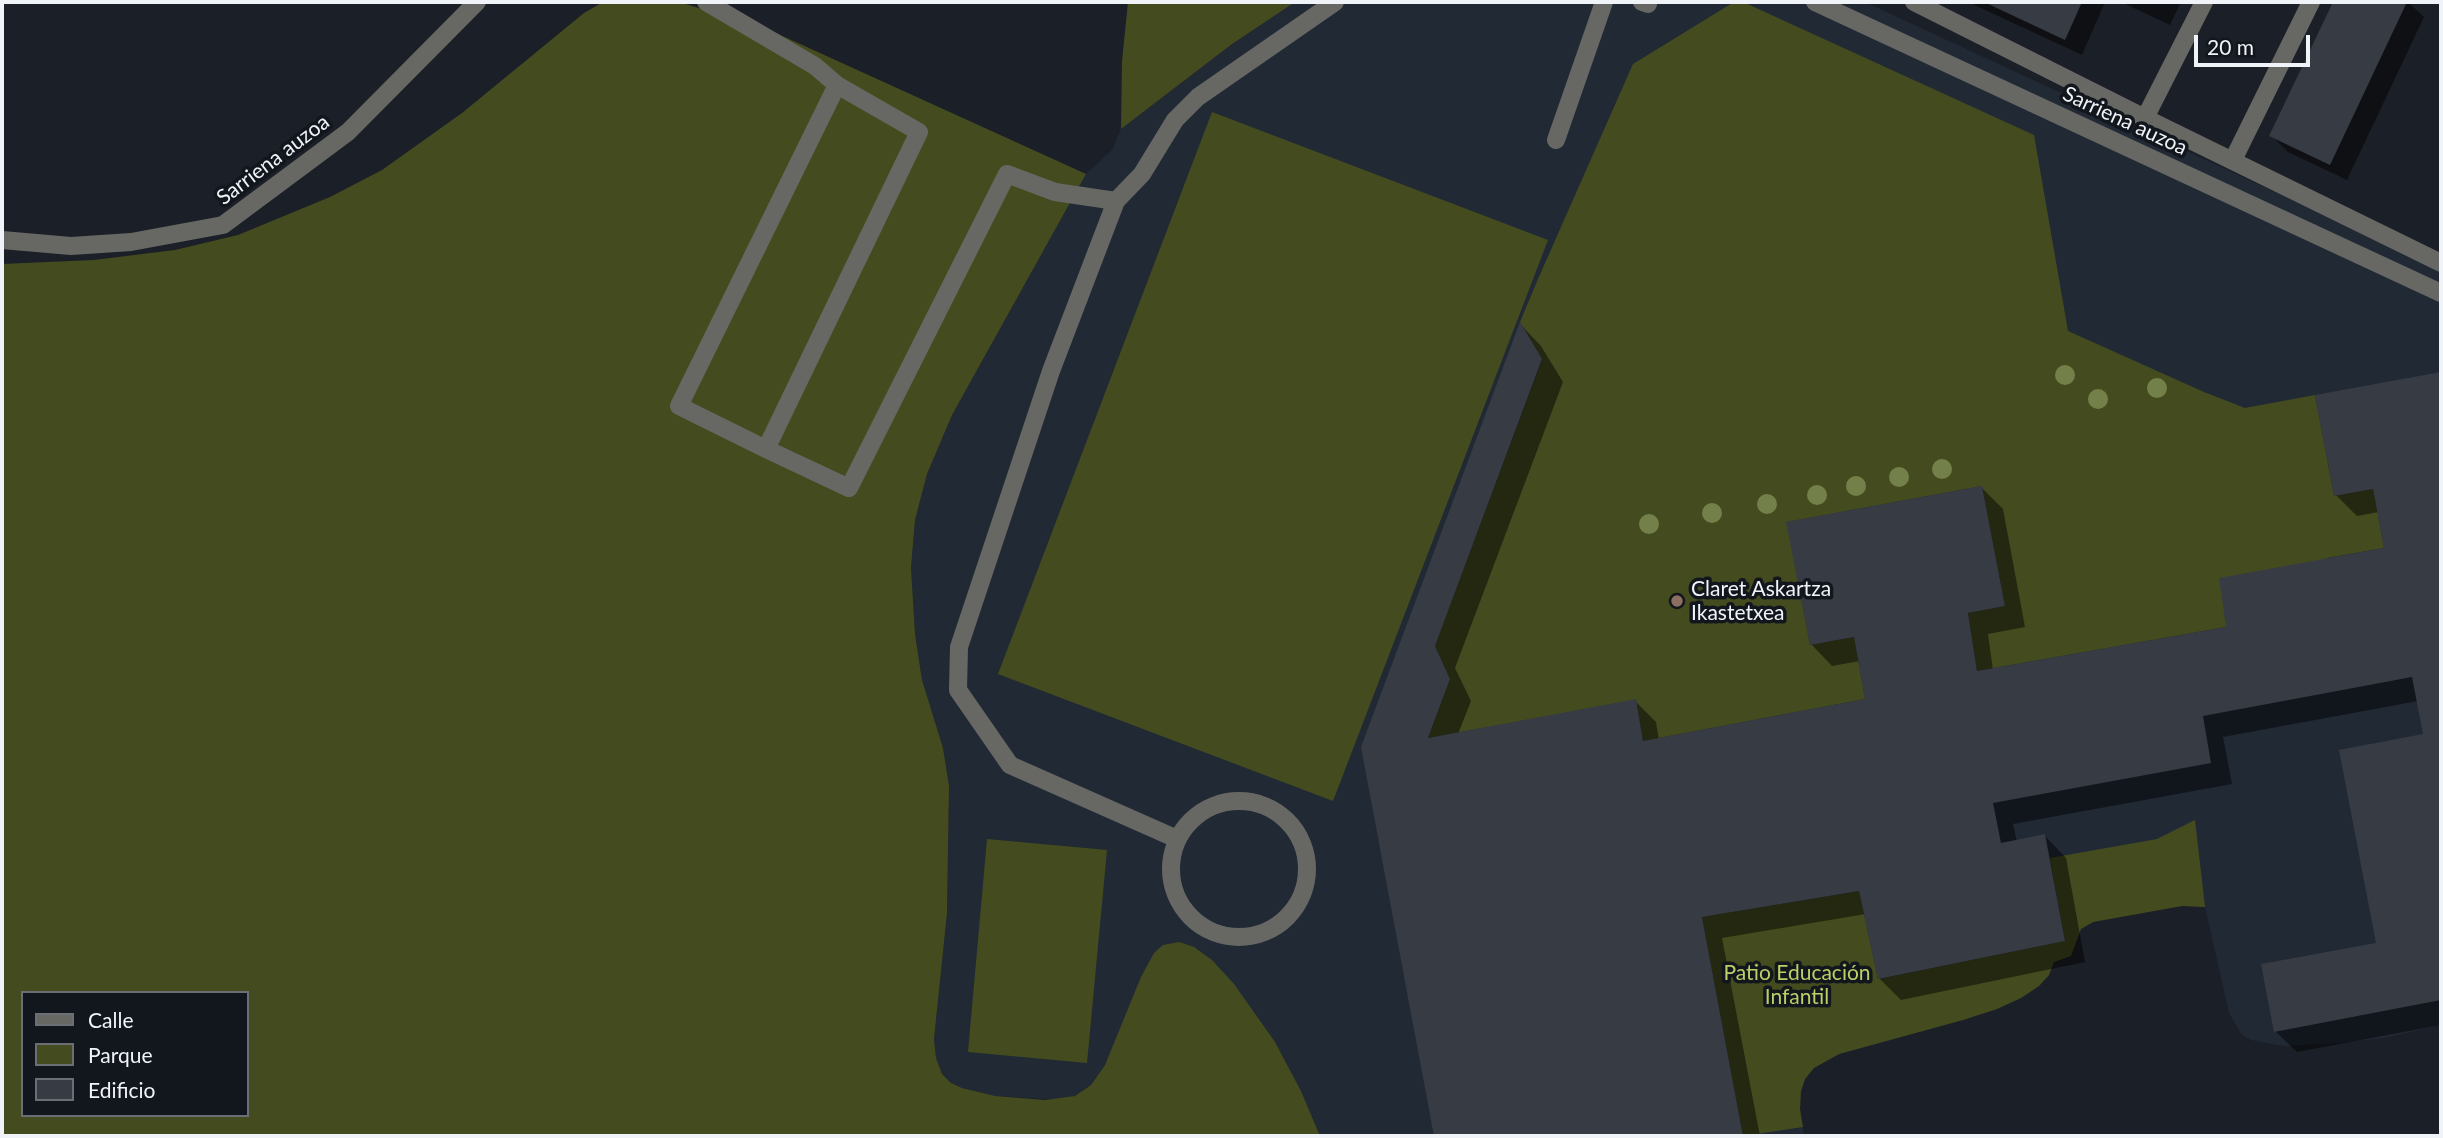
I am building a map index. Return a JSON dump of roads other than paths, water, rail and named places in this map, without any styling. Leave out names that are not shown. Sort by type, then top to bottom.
[{"type":"street","name":"Sarriena auzoa","points":[[2,240],[71,246],[119,243],[223,225],[348,132],[477,2]]},
{"type":"street","points":[[706,2],[815,66],[837,85],[919,132],[766,449]]},
{"type":"street","points":[[1177,839],[1010,765],[958,690],[959,647],[1051,371],[1116,201],[1142,174],[1175,120],[1198,97],[1335,2]]},
{"type":"street","points":[[1556,140],[1604,2]]},
{"type":"street","name":"Sarriena auzoa","points":[[1815,2],[2441,293]]},
{"type":"street","points":[[1914,2],[2441,263]]},
{"type":"street","points":[[2145,118],[2204,2]]},
{"type":"street","points":[[2233,160],[2311,2]]},
{"type":"street","points":[[837,85],[680,406],[849,488],[1007,174],[1055,192],[1116,201]]},
{"type":"street","points":[[1232,801],[1256,802],[1277,812],[1294,828],[1304,848],[1307,872],[1302,895],[1289,915],[1273,928],[1253,935],[1231,936],[1210,930],[1186,910],[1172,882],[1171,860],[1177,839],[1191,820],[1210,807],[1232,801]]},
{"type":"place","name":"Claret Askartza Ikastetxea","points":[[1677,601]]},
{"type":"park label","name":"Patio Educación Infantil","points":[[1797,985]]}]
